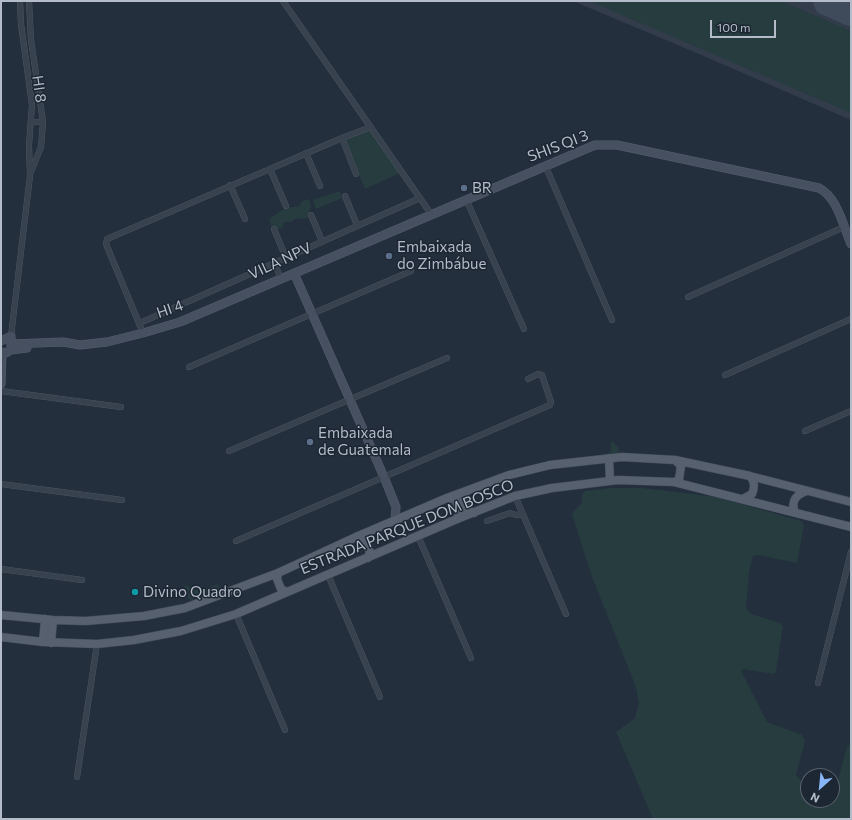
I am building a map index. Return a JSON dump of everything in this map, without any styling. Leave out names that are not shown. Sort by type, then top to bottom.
[{"type":"main road","name":"ESTRADA PARQUE DOM BOSCO","points":[[1,615],[49,620],[96,621],[166,612],[185,608],[278,573],[371,530],[406,517],[447,498],[509,475],[550,465],[622,457],[675,460],[750,476],[851,502]]},
{"type":"main road","points":[[609,458],[610,481]]},
{"type":"main road","points":[[674,482],[680,478],[682,466],[675,460]]},
{"type":"main road","points":[[743,499],[752,494],[755,488],[753,480],[750,476]]},
{"type":"main road","name":"ESTRADA PARQUE DOM BOSCO","points":[[1,637],[47,642],[97,644],[163,636],[236,614],[457,519],[515,496],[552,488],[610,481],[643,480],[674,482],[851,527]]},
{"type":"main road","points":[[759,503],[756,496],[757,490],[759,484],[766,480]]},
{"type":"main road","points":[[466,491],[464,499],[468,510],[474,513]]},
{"type":"main road","points":[[795,512],[794,500],[797,496],[807,491]]},
{"type":"main road","points":[[447,498],[455,499],[459,509],[457,519]]},
{"type":"main road","points":[[371,530],[369,537],[373,548],[380,553]]},
{"type":"main road","points":[[356,537],[364,540],[370,552],[368,558]]},
{"type":"main road","points":[[278,573],[277,579],[281,589],[287,592]]},
{"type":"main road","points":[[269,576],[278,592],[277,596]]},
{"type":"main road","points":[[47,642],[49,620]]},
{"type":"street","points":[[20,1],[29,1]]},
{"type":"street","name":"HI 8","points":[[7,348],[30,176],[29,146],[32,105],[23,41],[20,1]]},
{"type":"street","name":"HI 8","points":[[29,1],[32,40],[42,103],[43,122],[41,147],[30,176]]},
{"type":"street","points":[[283,1],[431,214]]},
{"type":"street","points":[[23,41],[32,40]]},
{"type":"street","points":[[32,105],[42,103]]},
{"type":"street","points":[[31,122],[43,122]]},
{"type":"street","points":[[143,333],[106,244],[106,240],[230,185],[371,127]]},
{"type":"street","points":[[342,138],[356,174]]},
{"type":"street","name":"SHIS QI 3","points":[[281,279],[545,165],[595,145],[622,145],[819,188],[831,197],[851,244]]},
{"type":"street","points":[[29,146],[41,147]]},
{"type":"street","points":[[306,153],[320,186]]},
{"type":"street","points":[[545,165],[612,320]]},
{"type":"street","points":[[270,169],[286,206]]},
{"type":"street","points":[[230,185],[245,219]]},
{"type":"street","points":[[345,196],[357,225]]},
{"type":"street","name":"VILA NPV","points":[[140,323],[420,198]]},
{"type":"street","points":[[466,199],[524,329]]},
{"type":"street","points":[[311,215],[322,241]]},
{"type":"street","points":[[688,298],[844,227]]},
{"type":"street","points":[[274,230],[286,258]]},
{"type":"street","points":[[275,264],[281,279]]},
{"type":"street","points":[[189,366],[312,315],[410,271]]},
{"type":"street","points":[[294,273],[396,507],[406,517]]},
{"type":"street","name":"HI 4","points":[[7,348],[63,342],[80,345],[107,342],[143,333],[180,322],[281,279]]},
{"type":"street","points":[[725,375],[851,319]]},
{"type":"street","points":[[1,341],[7,348],[1,384]]},
{"type":"street","points":[[229,450],[447,358]]},
{"type":"street","points":[[236,541],[550,405],[551,402],[542,376],[538,374],[528,379]]},
{"type":"street","points":[[1,391],[122,407]]},
{"type":"street","points":[[805,431],[851,411]]},
{"type":"street","points":[[1,484],[122,500]]},
{"type":"street","points":[[515,496],[566,614]]},
{"type":"street","points":[[395,521],[396,507]]},
{"type":"street","points":[[487,520],[510,513],[516,515],[523,514]]},
{"type":"street","points":[[418,536],[471,658]]},
{"type":"street","points":[[818,683],[851,552]]},
{"type":"street","points":[[1,569],[82,580]]},
{"type":"street","points":[[328,575],[380,697]]},
{"type":"street","points":[[236,614],[285,730]]},
{"type":"street","points":[[77,777],[97,644]]},
{"type":"shaded area","points":[[573,1],[851,1],[851,120],[699,54]]},
{"type":"green space","points":[[589,1],[781,1],[851,31],[851,113]]},
{"type":"green space","points":[[370,130],[400,173],[365,189],[344,139]]},
{"type":"green space","points":[[340,191],[342,198],[316,209],[313,200]]},
{"type":"green space","points":[[309,199],[311,207],[307,218],[297,218],[291,222],[284,222],[283,227],[278,229],[272,227],[269,219],[285,208],[299,206],[302,201]]},
{"type":"green space","points":[[611,442],[618,447],[619,454],[610,454]]},
{"type":"green space","points":[[610,488],[642,488],[717,497],[801,521],[804,525],[797,563],[759,555],[753,556],[749,572],[746,608],[751,614],[780,623],[783,626],[776,671],[774,674],[744,669],[741,671],[767,722],[802,735],[805,741],[796,775],[800,779],[800,808],[840,808],[840,773],[847,747],[851,743],[851,819],[653,819],[616,732],[635,718],[639,703],[636,687],[591,574],[572,514],[582,502],[582,495],[585,491]]},
{"type":"green space","points":[[183,584],[199,591],[218,584],[220,589],[192,600],[188,598],[188,592]]},
{"type":"runway","points":[[828,1],[851,11]]},
{"type":"place","name":"BR","points":[[464,188]]},
{"type":"place","name":"Embaixada do Zimbábue","points":[[389,256]]},
{"type":"place","name":"Embaixada de Guatemala","points":[[310,442]]},
{"type":"place","name":"Divino Quadro","points":[[135,592]]}]
